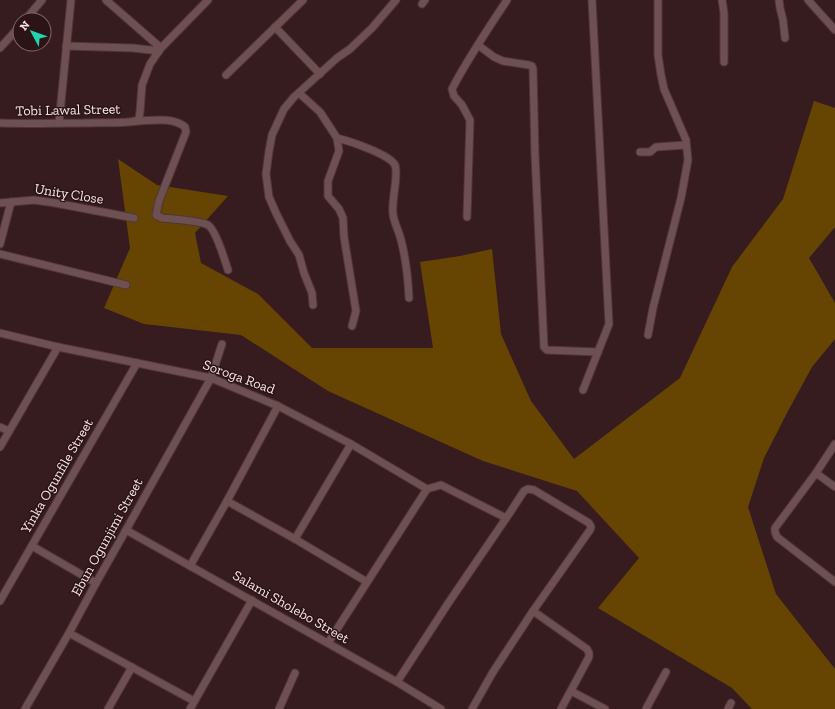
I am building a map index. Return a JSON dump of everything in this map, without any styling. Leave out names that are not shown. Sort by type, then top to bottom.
[{"type":"street","points":[[32,12],[42,0]]},
{"type":"street","points":[[59,123],[71,0]]},
{"type":"street","points":[[136,121],[140,112],[142,86],[150,64],[160,50],[208,0]]},
{"type":"street","points":[[226,75],[303,0]]},
{"type":"street","points":[[313,305],[312,293],[299,255],[290,241],[269,197],[266,174],[268,151],[272,135],[284,109],[294,97],[337,58],[350,49],[372,28],[396,0]]},
{"type":"street","points":[[467,217],[470,120],[462,105],[454,96],[452,89],[478,45],[508,0]]},
{"type":"street","points":[[583,390],[609,324],[592,0]]},
{"type":"street","points":[[648,335],[688,160],[686,140],[664,89],[661,75],[658,55],[658,0]]},
{"type":"street","points":[[722,0],[724,13],[724,62]]},
{"type":"street","points":[[780,0],[785,38]]},
{"type":"street","points":[[808,0],[835,30]]},
{"type":"street","points":[[111,2],[160,50]]},
{"type":"street","points":[[275,27],[320,74]]},
{"type":"street","points":[[0,48],[12,35]]},
{"type":"street","points":[[478,45],[494,57],[503,61],[532,66],[533,69],[535,155],[544,347],[547,350],[598,352]]},
{"type":"street","points":[[66,46],[160,50]]},
{"type":"street","points":[[299,93],[320,112],[337,138],[339,151],[328,181],[328,196],[339,209],[343,218],[344,237],[356,311],[352,326]]},
{"type":"street","name":"Tobi Lawal Street","points":[[0,123],[112,123],[164,120],[175,121],[181,124],[185,127],[186,132],[159,201],[156,215],[162,218],[203,223],[209,226],[216,239],[228,270]]},
{"type":"street","points":[[337,138],[355,143],[383,155],[395,165],[396,173],[393,214],[401,240],[408,272],[409,298]]},
{"type":"street","points":[[640,152],[650,152],[656,147],[686,144]]},
{"type":"street","name":"Unity Close","points":[[0,203],[36,200],[134,218]]},
{"type":"street","points":[[0,244],[10,202]]},
{"type":"street","points":[[0,254],[126,285]]},
{"type":"street","name":"Soroga Road","points":[[0,333],[58,347],[211,378],[278,406],[351,444],[427,488]]},
{"type":"street","name":"Ebun Ogunjimi Street","points":[[25,709],[211,378],[222,344]]},
{"type":"street","points":[[0,447],[58,347]]},
{"type":"street","name":"Yinka Ogunfile Street","points":[[0,601],[137,363]]},
{"type":"street","points":[[190,566],[228,501],[278,406]]},
{"type":"street","points":[[0,427],[9,431]]},
{"type":"street","points":[[295,539],[351,444]]},
{"type":"street","points":[[835,444],[816,473],[775,528],[777,537],[835,582]]},
{"type":"street","points":[[816,473],[835,487]]},
{"type":"street","points":[[328,643],[427,488],[441,485],[506,518]]},
{"type":"street","points":[[396,682],[524,491],[528,489],[534,490],[589,523],[591,527],[493,672],[472,709]]},
{"type":"street","points":[[228,501],[367,582]]},
{"type":"street","name":"Salami Sholebo Street","points":[[126,530],[328,643],[441,709]]},
{"type":"street","points":[[32,546],[96,584]]},
{"type":"street","points":[[190,709],[252,600]]},
{"type":"street","points":[[533,611],[587,648],[589,652],[589,657],[561,709]]},
{"type":"street","points":[[69,633],[194,701]]},
{"type":"street","points":[[108,709],[132,668]]},
{"type":"street","points":[[646,709],[666,672]]},
{"type":"street","points":[[283,708],[295,673]]},
{"type":"street","points":[[571,691],[605,709]]},
{"type":"shaded area","points":[[814,101],[835,108],[835,227],[809,258],[835,303],[835,339],[812,367],[788,411],[764,458],[748,507],[776,594],[835,669],[835,709],[752,709],[732,688],[598,608],[639,558],[577,491],[483,461],[328,391],[241,335],[144,324],[104,308],[130,248],[118,159],[157,185],[228,196],[195,233],[201,263],[258,294],[312,348],[433,348],[420,262],[460,256],[492,249],[501,334],[531,401],[574,459],[680,378],[732,267],[783,199]]}]
